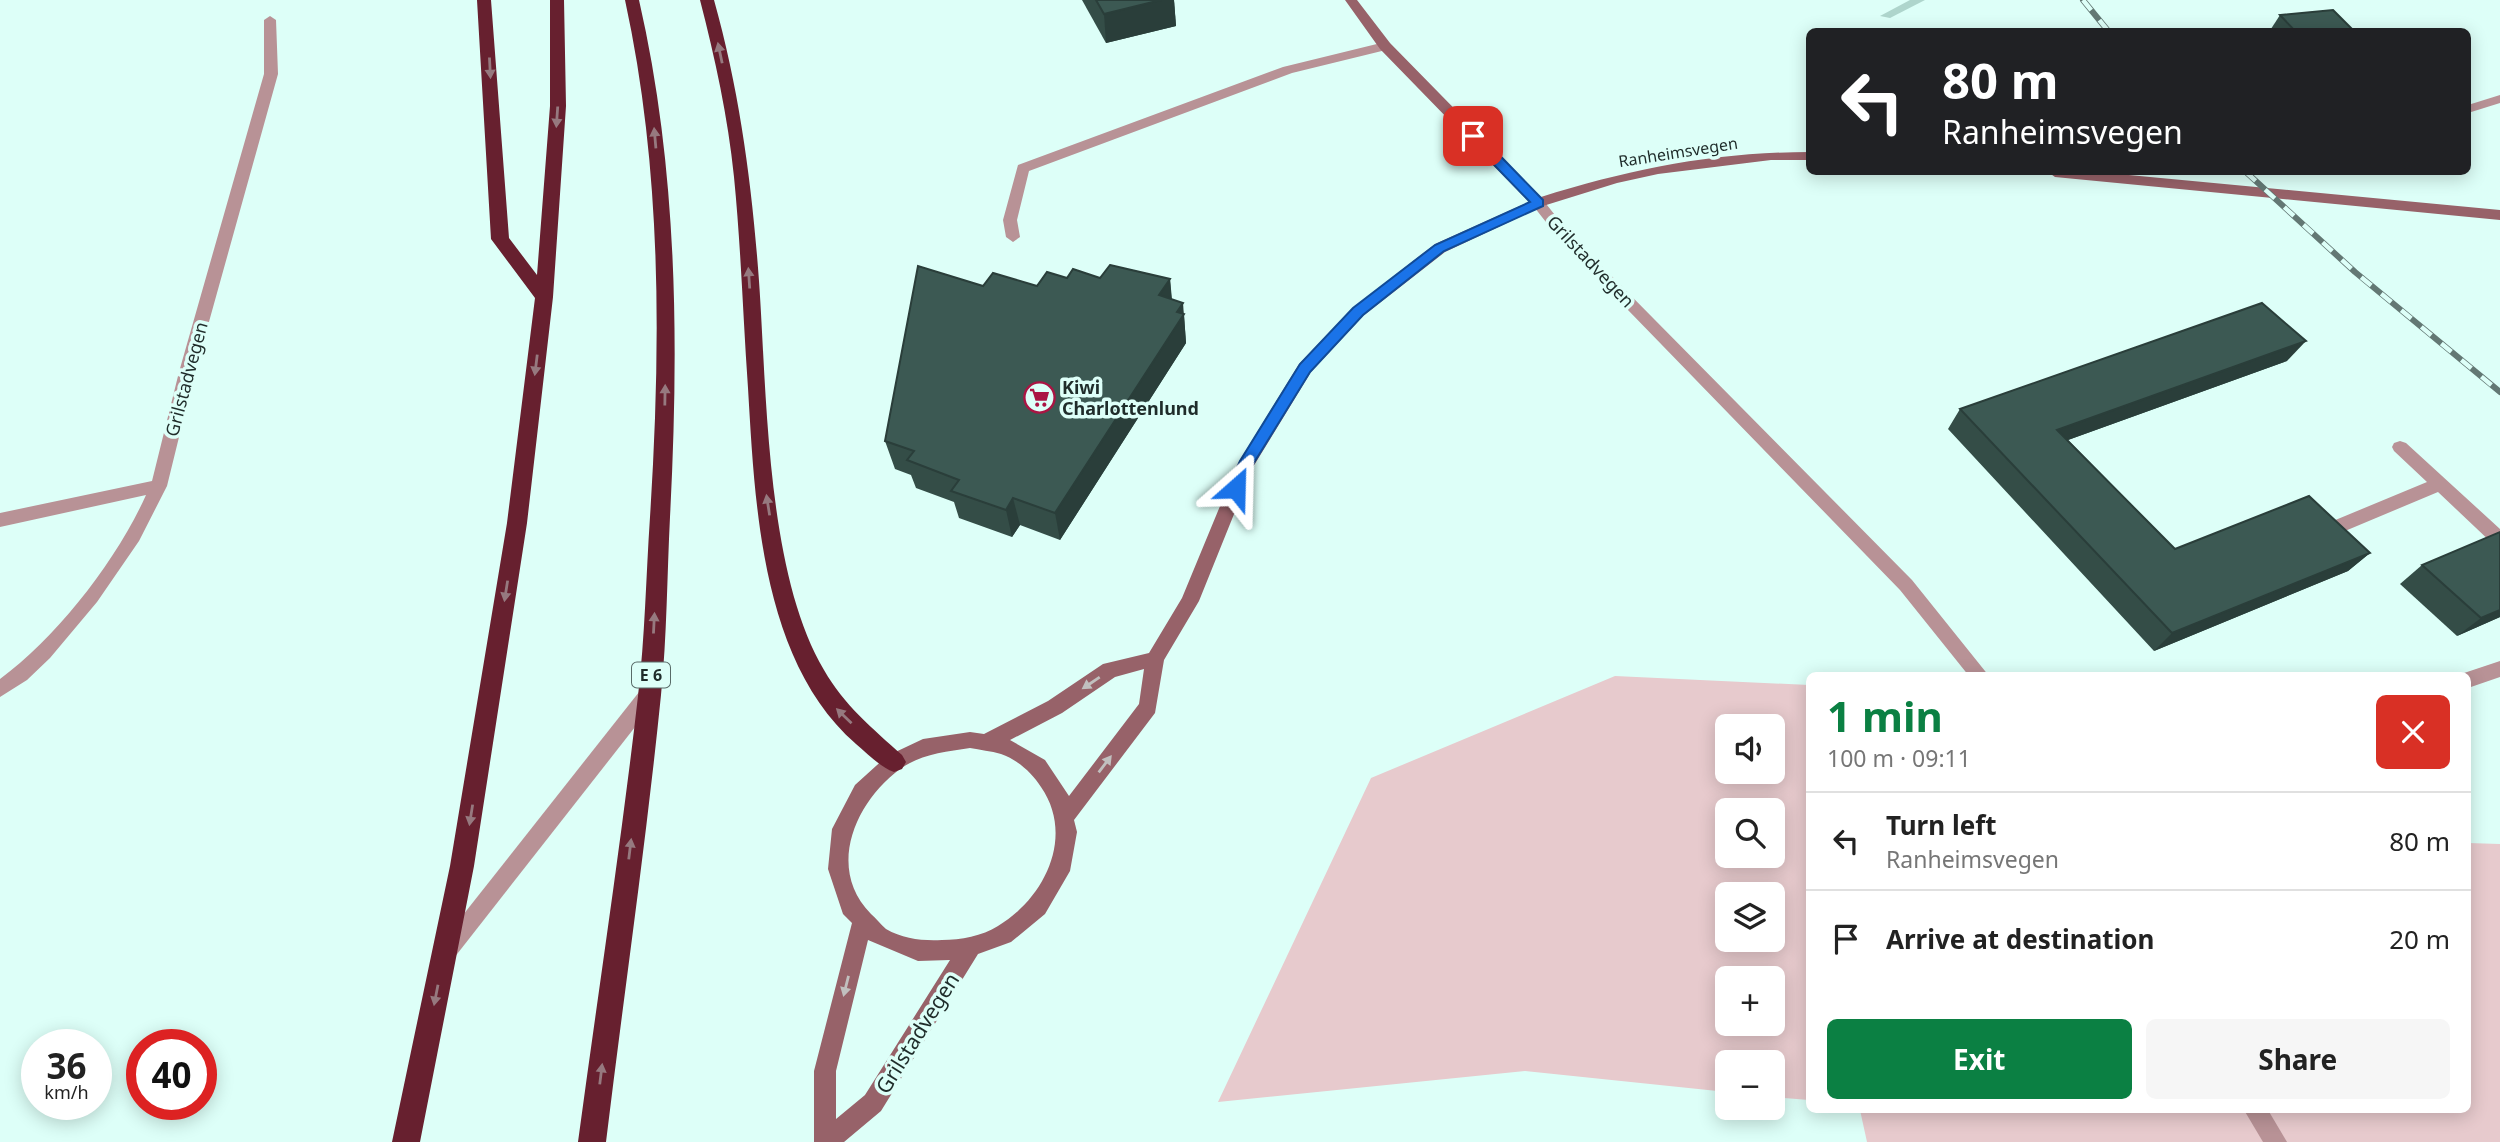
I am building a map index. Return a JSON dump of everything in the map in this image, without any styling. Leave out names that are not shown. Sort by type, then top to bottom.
[{"type":"highway","points":[[484,0],[500,239],[544,298]]},
{"type":"highway","points":[[406,1142],[463,866],[517,523],[544,298],[558,106],[556,0]]},
{"type":"highway","name":"E 6","points":[[592,1142],[650,693],[663,467],[667,320],[662,205],[654,124],[632,0]]},
{"type":"highway","points":[[707,0],[732,110],[742,175],[762,467],[774,545],[791,619],[814,672],[836,709],[894,762]]},
{"type":"street","points":[[1351,0],[1385,46],[1538,203]]},
{"type":"street","name":"Grilstadvegen","points":[[0,689],[10,683],[50,644],[121,558],[159,486],[182,391],[271,74],[270,20]]},
{"type":"street","points":[[1013,237],[1010,220],[1023,168],[1288,70],[1385,46]]},
{"type":"street","points":[[2471,108],[2500,99]]},
{"type":"street","name":"Ranheimsvegen","points":[[1538,203],[1658,170],[1771,156],[1806,156]]},
{"type":"street","points":[[2086,175],[2500,215]]},
{"type":"street","name":"Grilstadvegen","points":[[1064,818],[1148,707],[1154,659],[1190,601],[1245,465],[1305,368],[1358,312],[1440,248],[1538,203],[1565,237],[1906,585],[1977,672]]},
{"type":"street","points":[[2400,447],[2500,540]]},
{"type":"street","points":[[2339,526],[2440,484]]},
{"type":"street","points":[[0,520],[159,486]]},
{"type":"street","points":[[985,743],[1055,707],[1110,670],[1154,659]]},
{"type":"street","points":[[2471,679],[2500,670]]},
{"type":"street","points":[[444,955],[650,693]]},
{"type":"street","points":[[970,740],[985,743],[1007,747],[1038,766],[1059,796],[1067,832],[1060,871],[1038,906],[1004,935],[971,947],[962,950],[918,951],[879,936],[850,907],[838,869],[842,829],[862,792],[894,762],[930,745],[970,740]]},
{"type":"street","name":"Grilstadvegen","points":[[826,1142],[825,1071],[863,920]]},
{"type":"street","name":"Grilstadvegen","points":[[826,1142],[873,1103],[971,947]]},
{"type":"street","points":[[2257,1113],[2276,1142]]},
{"type":"shaded area","points":[[1615,676],[1806,685],[1806,1100],[1785,1098],[1785,1050],[1715,1050],[1715,1091],[1525,1071],[1218,1102],[1371,778]]},
{"type":"shaded area","points":[[2471,843],[2500,844],[2500,1142],[1867,1142],[1861,1113],[2471,1113]]},
{"type":"building","points":[[1096,0],[1161,0],[1104,14]]},
{"type":"building","points":[[2333,10],[2351,28],[2292,28],[2280,15]]},
{"type":"building","points":[[1110,265],[1170,279],[1159,295],[1183,303],[1177,312],[1184,314],[1055,513],[1013,498],[1006,510],[951,491],[959,480],[907,460],[914,451],[885,441],[918,266],[983,286],[993,273],[1037,286],[1047,272],[1067,278],[1073,269],[1100,278]]},
{"type":"building","points":[[2262,303],[2306,341],[2057,430],[2175,549],[2309,496],[2370,553],[2172,633],[1960,409]]},
{"type":"building","points":[[2500,532],[2500,610],[2481,618],[2422,565]]},
{"type":"waterway","points":[[1886,16],[1919,0]]},
{"type":"railway","points":[[2083,0],[2106,28]]},
{"type":"railway","points":[[2249,175],[2355,272],[2500,392]]},
{"type":"place","name":"Kiwi Charlottenlund","points":[[1039,397]]},
{"type":"route","points":[[1236,488],[1245,465],[1305,368],[1358,312],[1440,248],[1538,203],[1473,136]]}]
